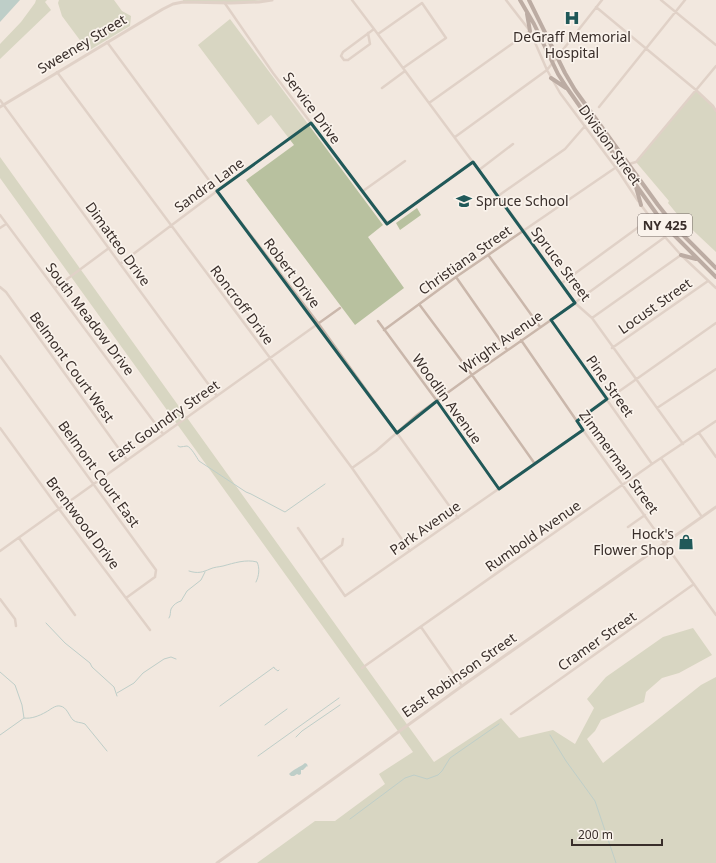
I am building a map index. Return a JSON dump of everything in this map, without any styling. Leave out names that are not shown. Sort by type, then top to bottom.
[{"type":"main road","name":"NY 425","points":[[520,0],[567,88],[666,227],[716,277]]},
{"type":"main road","name":"NY 425","points":[[529,0],[575,90],[677,229],[716,268]]},
{"type":"main road","points":[[526,10],[530,31]]},
{"type":"main road","points":[[551,78],[567,88]]},
{"type":"main road","points":[[636,185],[641,205]]},
{"type":"main road","points":[[681,255],[697,259]]},
{"type":"street","name":"Sweeney Street","points":[[2,106],[56,72],[173,4],[183,2],[259,2],[272,0]]},
{"type":"street","name":"Spruce Street","points":[[352,0],[455,137],[575,302],[592,318],[612,348],[683,444]]},
{"type":"street","name":"Division Street","points":[[506,0],[530,31],[547,70],[560,93],[641,205],[665,237],[681,255],[716,288]]},
{"type":"street","points":[[455,137],[547,70],[602,0]]},
{"type":"street","points":[[661,0],[716,45]]},
{"type":"street","points":[[599,107],[686,0]]},
{"type":"street","name":"Service Drive","points":[[224,2],[273,72],[387,222],[390,222],[473,162]]},
{"type":"street","points":[[378,34],[422,4],[446,38],[403,68]]},
{"type":"street","points":[[596,7],[696,90],[713,106],[716,111]]},
{"type":"street","points":[[368,33],[370,44],[348,60],[344,60],[341,56],[343,52],[368,33],[374,29]]},
{"type":"street","points":[[429,103],[530,31]]},
{"type":"street","name":"Robert Drive","points":[[107,42],[318,324],[458,518]]},
{"type":"street","name":"Christiana Street","points":[[384,330],[456,277],[489,256],[615,168],[636,162],[716,66]]},
{"type":"street","points":[[382,88],[405,71]]},
{"type":"street","name":"Roncroff Drive","points":[[56,72],[352,468],[410,551]]},
{"type":"street","name":"Dimatteo Drive","points":[[0,100],[2,106],[109,248],[217,396]]},
{"type":"street","name":"Sandra Lane","points":[[120,264],[311,123]]},
{"type":"street","points":[[498,196],[565,149],[585,126]]},
{"type":"street","points":[[478,170],[513,144]]},
{"type":"street","points":[[363,191],[404,161]]},
{"type":"street","name":"South Meadow Drive","points":[[0,215],[163,434]]},
{"type":"street","points":[[562,283],[651,218]]},
{"type":"street","points":[[0,228],[6,224]]},
{"type":"street","name":"Wright Avenue","points":[[352,468],[376,451],[418,415],[472,375],[551,320],[665,237]]},
{"type":"street","points":[[55,288],[109,248]]},
{"type":"street","points":[[592,318],[681,255]]},
{"type":"street","points":[[489,256],[540,327]]},
{"type":"street","points":[[456,277],[507,350]]},
{"type":"street","name":"Locust Street","points":[[612,348],[708,281]]},
{"type":"street","name":"Belmont Court West","points":[[0,287],[6,292],[128,460]]},
{"type":"street","points":[[419,304],[472,375],[535,464]]},
{"type":"street","name":"East Goundry Street","points":[[0,551],[340,308]]},
{"type":"street","name":"Pine Street","points":[[551,320],[652,464]]},
{"type":"street","name":"Woodlin Avenue","points":[[378,321],[499,489]]},
{"type":"street","points":[[577,421],[606,399],[716,323]]},
{"type":"street","name":"Zimmerman Street","points":[[521,340],[583,430],[716,615]]},
{"type":"street","name":"Belmont Court East","points":[[0,356],[156,570],[155,577],[126,598]]},
{"type":"street","points":[[657,408],[716,369]]},
{"type":"street","name":"Rumbold Avenue","points":[[362,668],[652,464],[716,421]]},
{"type":"street","name":"Brentwood Drive","points":[[0,428],[150,630]]},
{"type":"street","name":"Park Avenue","points":[[298,528],[345,596],[583,430]]},
{"type":"street","points":[[699,433],[716,457]]},
{"type":"street","points":[[661,458],[702,517]]},
{"type":"street","name":"East Robinson Street","points":[[217,863],[462,686],[716,507]]},
{"type":"street","points":[[628,527],[645,515]]},
{"type":"street","points":[[19,538],[74,615]]},
{"type":"street","points":[[321,560],[342,545],[343,540]]},
{"type":"street","name":"Cramer Street","points":[[511,714],[694,584]]},
{"type":"street","points":[[0,599],[15,619],[16,626]]},
{"type":"street","points":[[421,627],[462,686]]},
{"type":"highlighted area","points":[[311,123],[387,224],[473,162],[575,303],[551,320],[607,399],[577,421],[583,430],[499,489],[437,401],[397,433],[217,191]]},
{"type":"green space","points":[[36,0],[47,0],[45,2],[51,10],[0,59],[0,44],[21,22]]},
{"type":"green space","points":[[59,0],[114,0],[122,11],[131,16],[130,26],[88,51],[62,16],[58,3]]},
{"type":"green space","points":[[183,0],[267,0],[231,3],[183,2]]},
{"type":"green space","points":[[230,19],[383,225],[368,237],[404,288],[355,325],[246,180],[294,145],[271,115],[258,125],[198,45]]},
{"type":"green space","points":[[696,90],[716,111],[716,252],[682,220],[668,203],[669,201],[636,162]]},
{"type":"green space","points":[[0,157],[434,762],[501,718],[519,738],[553,730],[575,744],[594,708],[587,699],[606,677],[663,637],[693,628],[712,655],[679,673],[662,678],[646,692],[644,702],[601,720],[595,731],[587,739],[603,763],[701,685],[716,677],[716,863],[257,863],[315,821],[335,821],[385,784],[379,774],[413,752],[0,178]]},
{"type":"green space","points":[[417,208],[421,215],[400,230],[396,223]]},
{"type":"water","points":[[0,0],[20,0],[0,22]]},
{"type":"water","points":[[305,763],[308,767],[307,766],[301,770],[301,774],[291,776],[289,774],[293,770]]},
{"type":"waterway","points":[[178,446],[189,447],[199,461],[246,492],[285,512],[325,484]]},
{"type":"waterway","points":[[189,571],[200,572],[244,561],[253,561],[257,562],[259,567],[256,582]]},
{"type":"waterway","points":[[169,618],[173,606],[181,601],[187,591],[201,580],[205,572]]},
{"type":"waterway","points":[[46,623],[65,643],[90,663],[92,667],[114,687],[117,696]]},
{"type":"waterway","points":[[117,693],[134,683],[143,673],[164,659],[171,657],[176,659]]},
{"type":"waterway","points":[[220,706],[274,667],[278,671],[279,670]]},
{"type":"waterway","points":[[0,672],[15,685],[22,705],[24,718]]},
{"type":"waterway","points":[[258,756],[339,698]]},
{"type":"waterway","points":[[296,737],[302,731],[340,705]]},
{"type":"waterway","points":[[0,735],[24,718],[35,717],[54,707],[60,706],[66,710],[74,721],[85,724],[107,751]]},
{"type":"waterway","points":[[265,725],[287,709]]},
{"type":"waterway","points":[[350,819],[405,778],[414,775],[427,779],[438,775],[450,758],[499,724]]},
{"type":"waterway","points":[[550,735],[566,761],[595,801],[616,863]]},
{"type":"place","name":"DeGraff Memorial Hospital","points":[[572,18]]},
{"type":"place","name":"Spruce School","points":[[464,201]]},
{"type":"place","name":"Hock's Flower Shop","points":[[686,542]]}]
